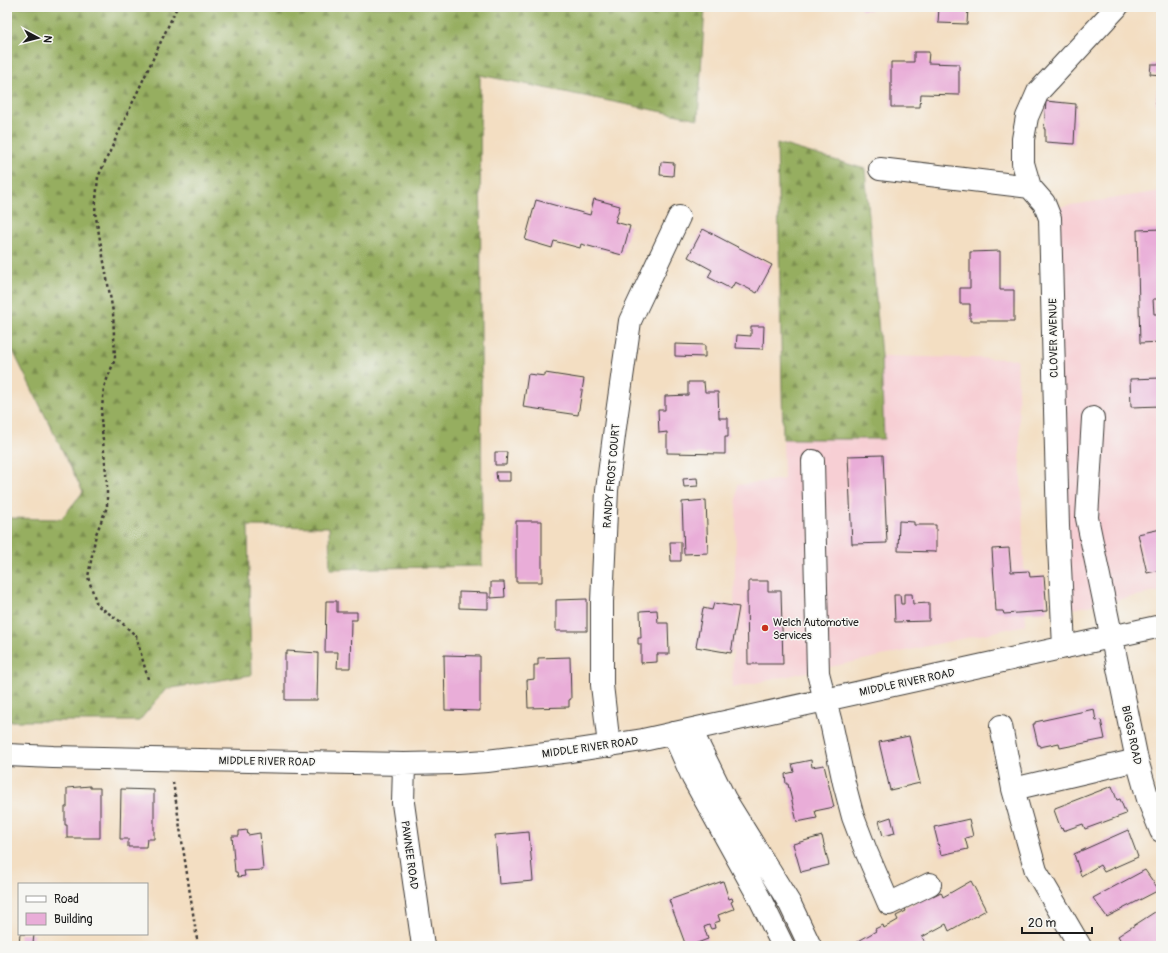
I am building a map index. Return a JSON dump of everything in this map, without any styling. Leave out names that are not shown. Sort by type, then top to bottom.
[{"type":"street","points":[[880,169],[1030,187],[1023,163],[1023,138],[1027,117],[1038,92],[1117,7]]},
{"type":"street","name":"CLOVER AVENUE","points":[[1030,187],[1044,203],[1050,218],[1058,526],[1064,647]]},
{"type":"street","name":"RANDY FROST COURT","points":[[609,746],[602,685],[602,602],[607,490],[617,412],[630,321],[679,217]]},
{"type":"street","name":"BIGGS ROAD","points":[[1092,418],[1087,518],[1137,760],[1148,799],[1161,831]]},
{"type":"street","points":[[813,461],[818,673],[853,817],[866,851],[890,904],[930,884]]},
{"type":"street","name":"MIDDLE RIVER ROAD","points":[[7,755],[404,764],[487,761],[609,746],[682,732],[1161,626]]},
{"type":"street","points":[[1001,726],[1013,789],[1036,871],[1080,946]]},
{"type":"street","points":[[682,732],[693,778],[761,901],[783,946]]},
{"type":"street","points":[[682,732],[790,904],[810,946]]},
{"type":"street","points":[[1013,789],[1137,760]]},
{"type":"street","name":"PAWNEE ROAD","points":[[404,764],[403,803],[423,946]]},
{"type":"path","points":[[148,679],[136,636],[121,622],[97,605],[88,576],[96,534],[107,507],[107,484],[101,419],[104,387],[115,358],[113,312],[95,212],[98,177],[177,7]]},
{"type":"path","points":[[170,759],[198,946]]},
{"type":"shaded area","points":[[1161,191],[1161,591],[1067,610],[1052,208]]},
{"type":"shaded area","points":[[881,356],[1017,359],[1026,625],[732,688],[737,485],[784,479],[783,439],[884,439]]},
{"type":"green space","points":[[7,7],[705,7],[698,119],[480,75],[482,566],[330,569],[329,527],[248,526],[251,675],[166,689],[139,721],[7,721],[7,518],[61,519],[83,492],[7,339]]},
{"type":"green space","points":[[777,143],[865,169],[881,356],[884,439],[783,439]]},
{"type":"building","points":[[861,7],[871,7],[871,10],[861,10]]},
{"type":"building","points":[[939,7],[968,8],[967,24],[938,23]]},
{"type":"building","points":[[914,52],[929,52],[928,63],[959,64],[959,95],[921,94],[920,107],[891,107],[891,62],[914,62]]},
{"type":"building","points":[[1151,64],[1161,64],[1161,75],[1150,74]]},
{"type":"building","points":[[1157,90],[1161,90],[1161,104],[1156,104]]},
{"type":"building","points":[[1046,101],[1076,104],[1074,144],[1045,142],[1044,129]]},
{"type":"building","points":[[661,162],[674,163],[673,176],[660,175]]},
{"type":"building","points":[[594,199],[620,206],[615,222],[630,226],[622,255],[581,244],[580,248],[554,241],[552,248],[525,240],[536,200],[590,215]]},
{"type":"building","points":[[703,229],[772,265],[757,293],[735,282],[731,289],[708,277],[712,270],[688,257]]},
{"type":"building","points":[[1161,229],[1161,257],[1158,257],[1158,270],[1161,270],[1161,299],[1153,299],[1154,314],[1161,314],[1161,342],[1140,343],[1137,230]]},
{"type":"building","points":[[1000,251],[1000,290],[1014,290],[1014,321],[970,321],[970,304],[960,304],[960,288],[970,288],[970,252]]},
{"type":"building","points":[[751,326],[764,326],[763,349],[736,348],[737,335],[751,336]]},
{"type":"building","points":[[675,344],[705,345],[705,357],[675,356]]},
{"type":"building","points":[[545,373],[584,379],[578,415],[523,407],[528,374],[545,376]]},
{"type":"building","points":[[1161,378],[1161,406],[1131,407],[1130,379]]},
{"type":"building","points":[[688,382],[704,382],[705,392],[718,392],[719,418],[728,418],[728,437],[725,437],[725,454],[667,453],[667,432],[659,433],[658,410],[665,410],[665,396],[688,395]]},
{"type":"building","points":[[495,452],[507,452],[506,465],[495,465]]},
{"type":"building","points":[[883,455],[887,543],[852,544],[848,456]]},
{"type":"building","points":[[496,472],[510,472],[510,481],[497,481]]},
{"type":"building","points":[[697,478],[698,486],[684,487],[683,479]]},
{"type":"building","points":[[706,500],[708,553],[684,554],[682,502]]},
{"type":"building","points":[[516,521],[542,521],[542,582],[516,582]]},
{"type":"building","points":[[899,521],[914,522],[914,525],[936,525],[936,552],[898,551]]},
{"type":"building","points":[[1161,529],[1161,570],[1147,573],[1138,534]]},
{"type":"building","points":[[670,542],[681,542],[681,561],[671,561]]},
{"type":"building","points":[[1009,548],[1011,572],[1029,571],[1030,577],[1044,576],[1047,611],[1004,614],[1003,611],[996,611],[992,549]]},
{"type":"building","name":"Welch Automotive Services","points":[[749,581],[768,581],[768,591],[781,591],[783,664],[748,664],[747,592],[749,592]]},
{"type":"building","points":[[491,582],[504,582],[505,597],[491,598]]},
{"type":"building","points":[[459,592],[488,593],[488,609],[459,608]]},
{"type":"building","points":[[904,594],[912,594],[913,604],[929,603],[929,621],[895,622],[894,595],[900,595],[901,604],[904,604]]},
{"type":"building","points":[[587,599],[587,631],[556,631],[556,600]]},
{"type":"building","points":[[326,601],[337,601],[337,612],[357,612],[357,620],[351,620],[350,668],[337,668],[338,652],[325,652]]},
{"type":"building","points":[[714,603],[739,607],[731,653],[696,647],[703,608],[712,610]]},
{"type":"building","points":[[657,610],[658,623],[668,623],[669,654],[657,654],[657,662],[641,663],[641,644],[638,644],[638,638],[641,638],[640,611]]},
{"type":"building","points":[[287,651],[318,653],[317,700],[285,700],[285,654],[287,654]]},
{"type":"building","points":[[444,655],[480,656],[480,711],[445,710]]},
{"type":"building","points":[[570,657],[571,699],[569,700],[569,707],[528,708],[527,680],[534,679],[534,665],[538,665],[538,658]]},
{"type":"building","points":[[1094,709],[1096,721],[1101,720],[1105,739],[1060,748],[1059,743],[1040,747],[1040,745],[1038,745],[1033,724],[1035,724],[1035,722]]},
{"type":"building","points":[[909,736],[920,783],[890,790],[879,742]]},
{"type":"building","points":[[811,760],[812,767],[824,765],[834,807],[815,811],[817,818],[797,822],[788,784],[786,784],[785,774],[794,772],[792,764]]},
{"type":"building","points":[[90,786],[90,788],[100,788],[100,838],[67,838],[65,807],[67,807],[67,788]]},
{"type":"building","points":[[1112,786],[1117,800],[1120,799],[1126,814],[1085,829],[1083,824],[1063,831],[1062,828],[1061,829],[1054,810],[1055,808]]},
{"type":"building","points":[[121,789],[154,790],[154,839],[147,839],[146,847],[128,847],[128,839],[120,839]]},
{"type":"building","points":[[891,817],[895,833],[883,836],[879,821]]},
{"type":"building","points":[[969,819],[973,836],[965,838],[968,849],[941,855],[934,827]]},
{"type":"building","points":[[247,830],[248,835],[260,833],[263,870],[244,871],[245,876],[238,877],[237,872],[235,872],[232,836],[239,836],[239,831]]},
{"type":"building","points":[[1128,830],[1138,857],[1104,872],[1100,865],[1081,876],[1074,854]]},
{"type":"building","points":[[529,832],[533,881],[499,884],[495,835]]},
{"type":"building","points":[[822,836],[829,865],[801,872],[793,844]]},
{"type":"building","points":[[1145,870],[1159,890],[1107,917],[1093,898]]},
{"type":"building","points":[[723,881],[729,899],[732,898],[733,901],[731,902],[734,909],[718,915],[720,921],[714,923],[715,928],[711,929],[709,925],[704,927],[708,939],[686,946],[669,900]]},
{"type":"building","points":[[971,881],[986,910],[949,931],[946,924],[922,937],[926,944],[922,946],[857,946],[855,943],[876,931],[875,929],[883,925],[884,928],[898,920],[896,916],[906,911],[905,908],[932,894],[933,896],[941,892],[943,897]]},
{"type":"building","points":[[1161,908],[1161,944],[1158,946],[1124,946],[1118,936]]},
{"type":"building","points":[[20,935],[34,935],[33,944],[19,944]]},
{"type":"place","name":"Welch Automotive Services","points":[[765,628]]}]
